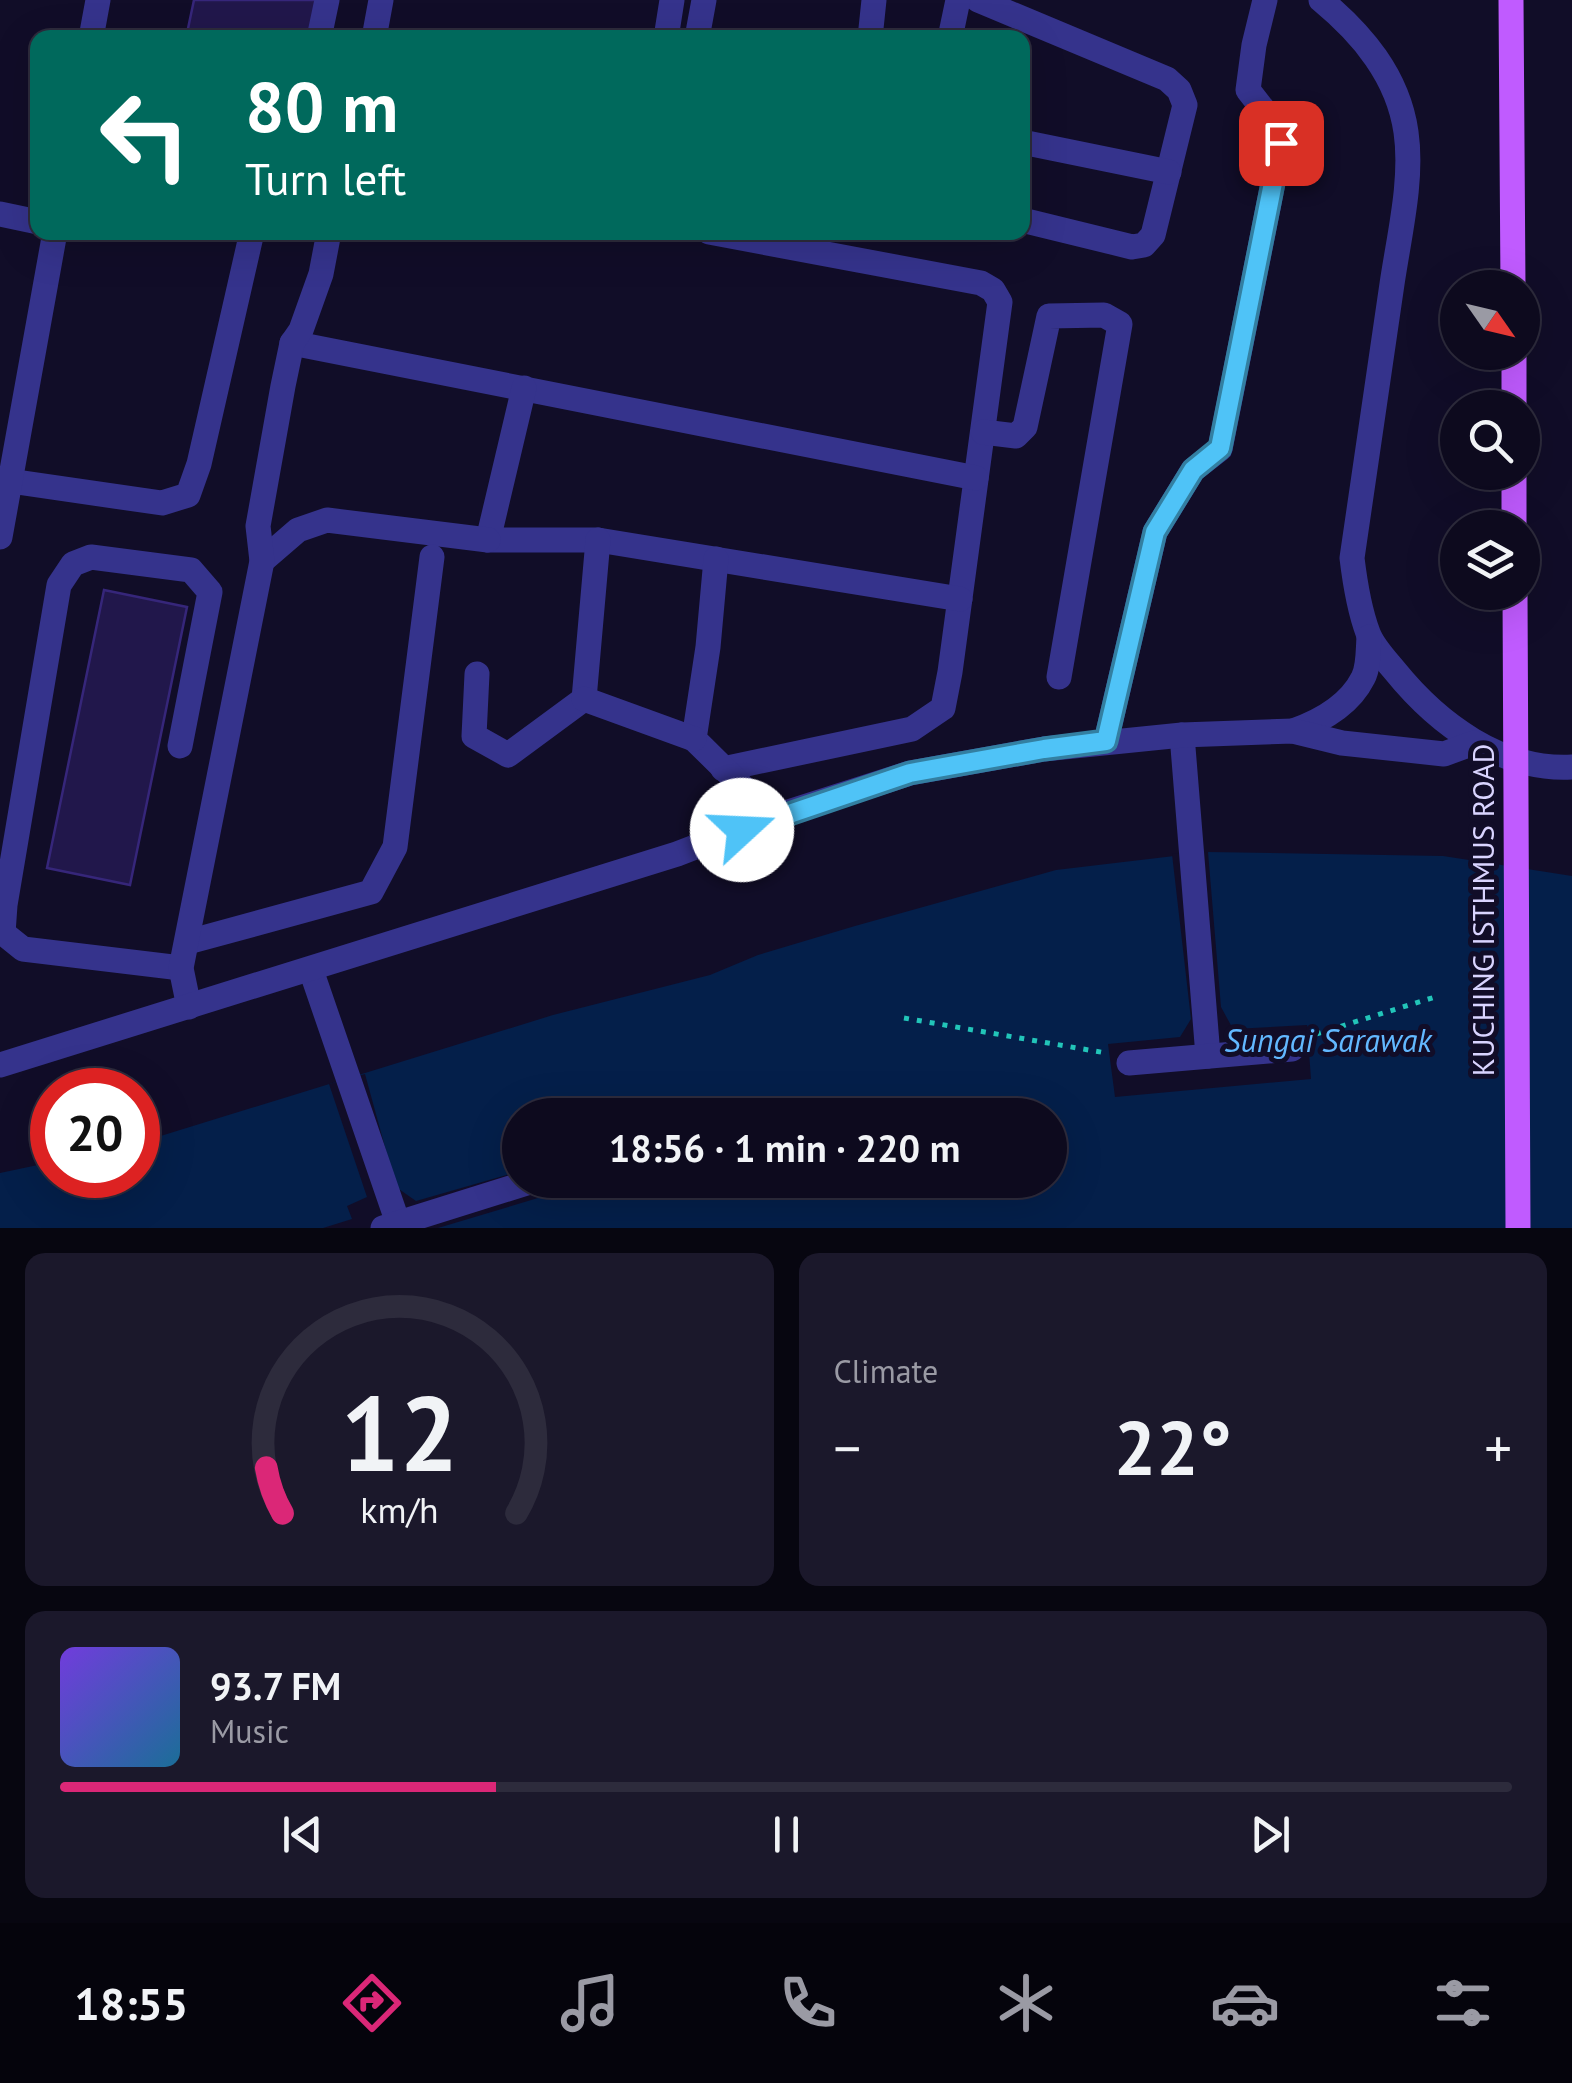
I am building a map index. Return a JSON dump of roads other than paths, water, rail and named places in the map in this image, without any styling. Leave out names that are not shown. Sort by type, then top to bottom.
[{"type":"main road","points":[[1511,0],[1513,270]]},
{"type":"main road","name":"KUCHING ISTHMUS ROAD","points":[[1515,610],[1518,1228]]},
{"type":"street","points":[[92,30],[98,0]]},
{"type":"street","points":[[321,30],[327,0]]},
{"type":"street","points":[[375,30],[381,0]]},
{"type":"street","points":[[667,30],[672,0]]},
{"type":"street","points":[[698,30],[704,0]]},
{"type":"street","points":[[871,30],[874,0]]},
{"type":"street","points":[[952,30],[958,0]]},
{"type":"street","points":[[978,0],[1167,79],[1179,90],[1186,105],[1153,234],[1144,244],[1132,246],[1030,222]]},
{"type":"street","points":[[1106,741],[1155,532],[1193,470],[1220,448],[1281,143],[1266,113],[1248,90],[1264,0]]},
{"type":"street","points":[[1293,731],[1321,721],[1343,703],[1365,676],[1369,637],[1352,558],[1407,170],[1406,132],[1393,86],[1366,40],[1320,0]]},
{"type":"street","points":[[1030,144],[1169,172]]},
{"type":"street","points":[[0,214],[30,220]]},
{"type":"street","points":[[0,537],[54,240]]},
{"type":"street","points":[[10,481],[162,504],[188,495],[199,464],[250,240]]},
{"type":"street","points":[[189,1006],[180,968],[262,561],[258,526],[292,343],[301,330],[321,274],[327,240]]},
{"type":"street","points":[[722,769],[912,729],[943,708],[1000,302],[993,290],[981,283],[752,240]]},
{"type":"street","points":[[983,432],[1016,436],[1025,428],[1050,316],[1104,314],[1120,324],[1058,676]]},
{"type":"street","points":[[292,343],[976,478]]},
{"type":"street","points":[[488,540],[524,388]]},
{"type":"street","points":[[262,561],[298,530],[327,520],[488,540],[598,540],[960,599]]},
{"type":"street","points":[[477,674],[474,736],[508,755],[584,699],[598,540]]},
{"type":"street","points":[[180,746],[210,592],[192,570],[90,557],[73,564],[59,585],[8,886],[4,933],[23,949],[180,968]]},
{"type":"street","points":[[188,942],[371,892],[395,846],[432,557]]},
{"type":"street","points":[[694,739],[716,559]]},
{"type":"street","points":[[1369,637],[1424,706],[1474,743],[1543,769],[1572,767]]},
{"type":"street","points":[[584,699],[694,739],[774,817]]},
{"type":"street","points":[[0,1065],[677,854],[774,817],[910,773],[1044,749],[1182,735],[1293,731],[1342,743],[1444,754],[1474,743]]},
{"type":"street","points":[[1182,735],[1208,1056]]},
{"type":"street","points":[[311,970],[390,1225],[502,1190]]},
{"type":"street","points":[[1119,1058],[1208,1056],[1300,1043]]},
{"type":"water","name":"Sungai Sarawak","points":[[1208,852],[1443,856],[1572,876],[1572,1228],[0,1228],[0,1173],[30,1167],[30,1198],[160,1198],[160,1136],[553,1015],[710,975],[758,955],[1056,870]]}]
